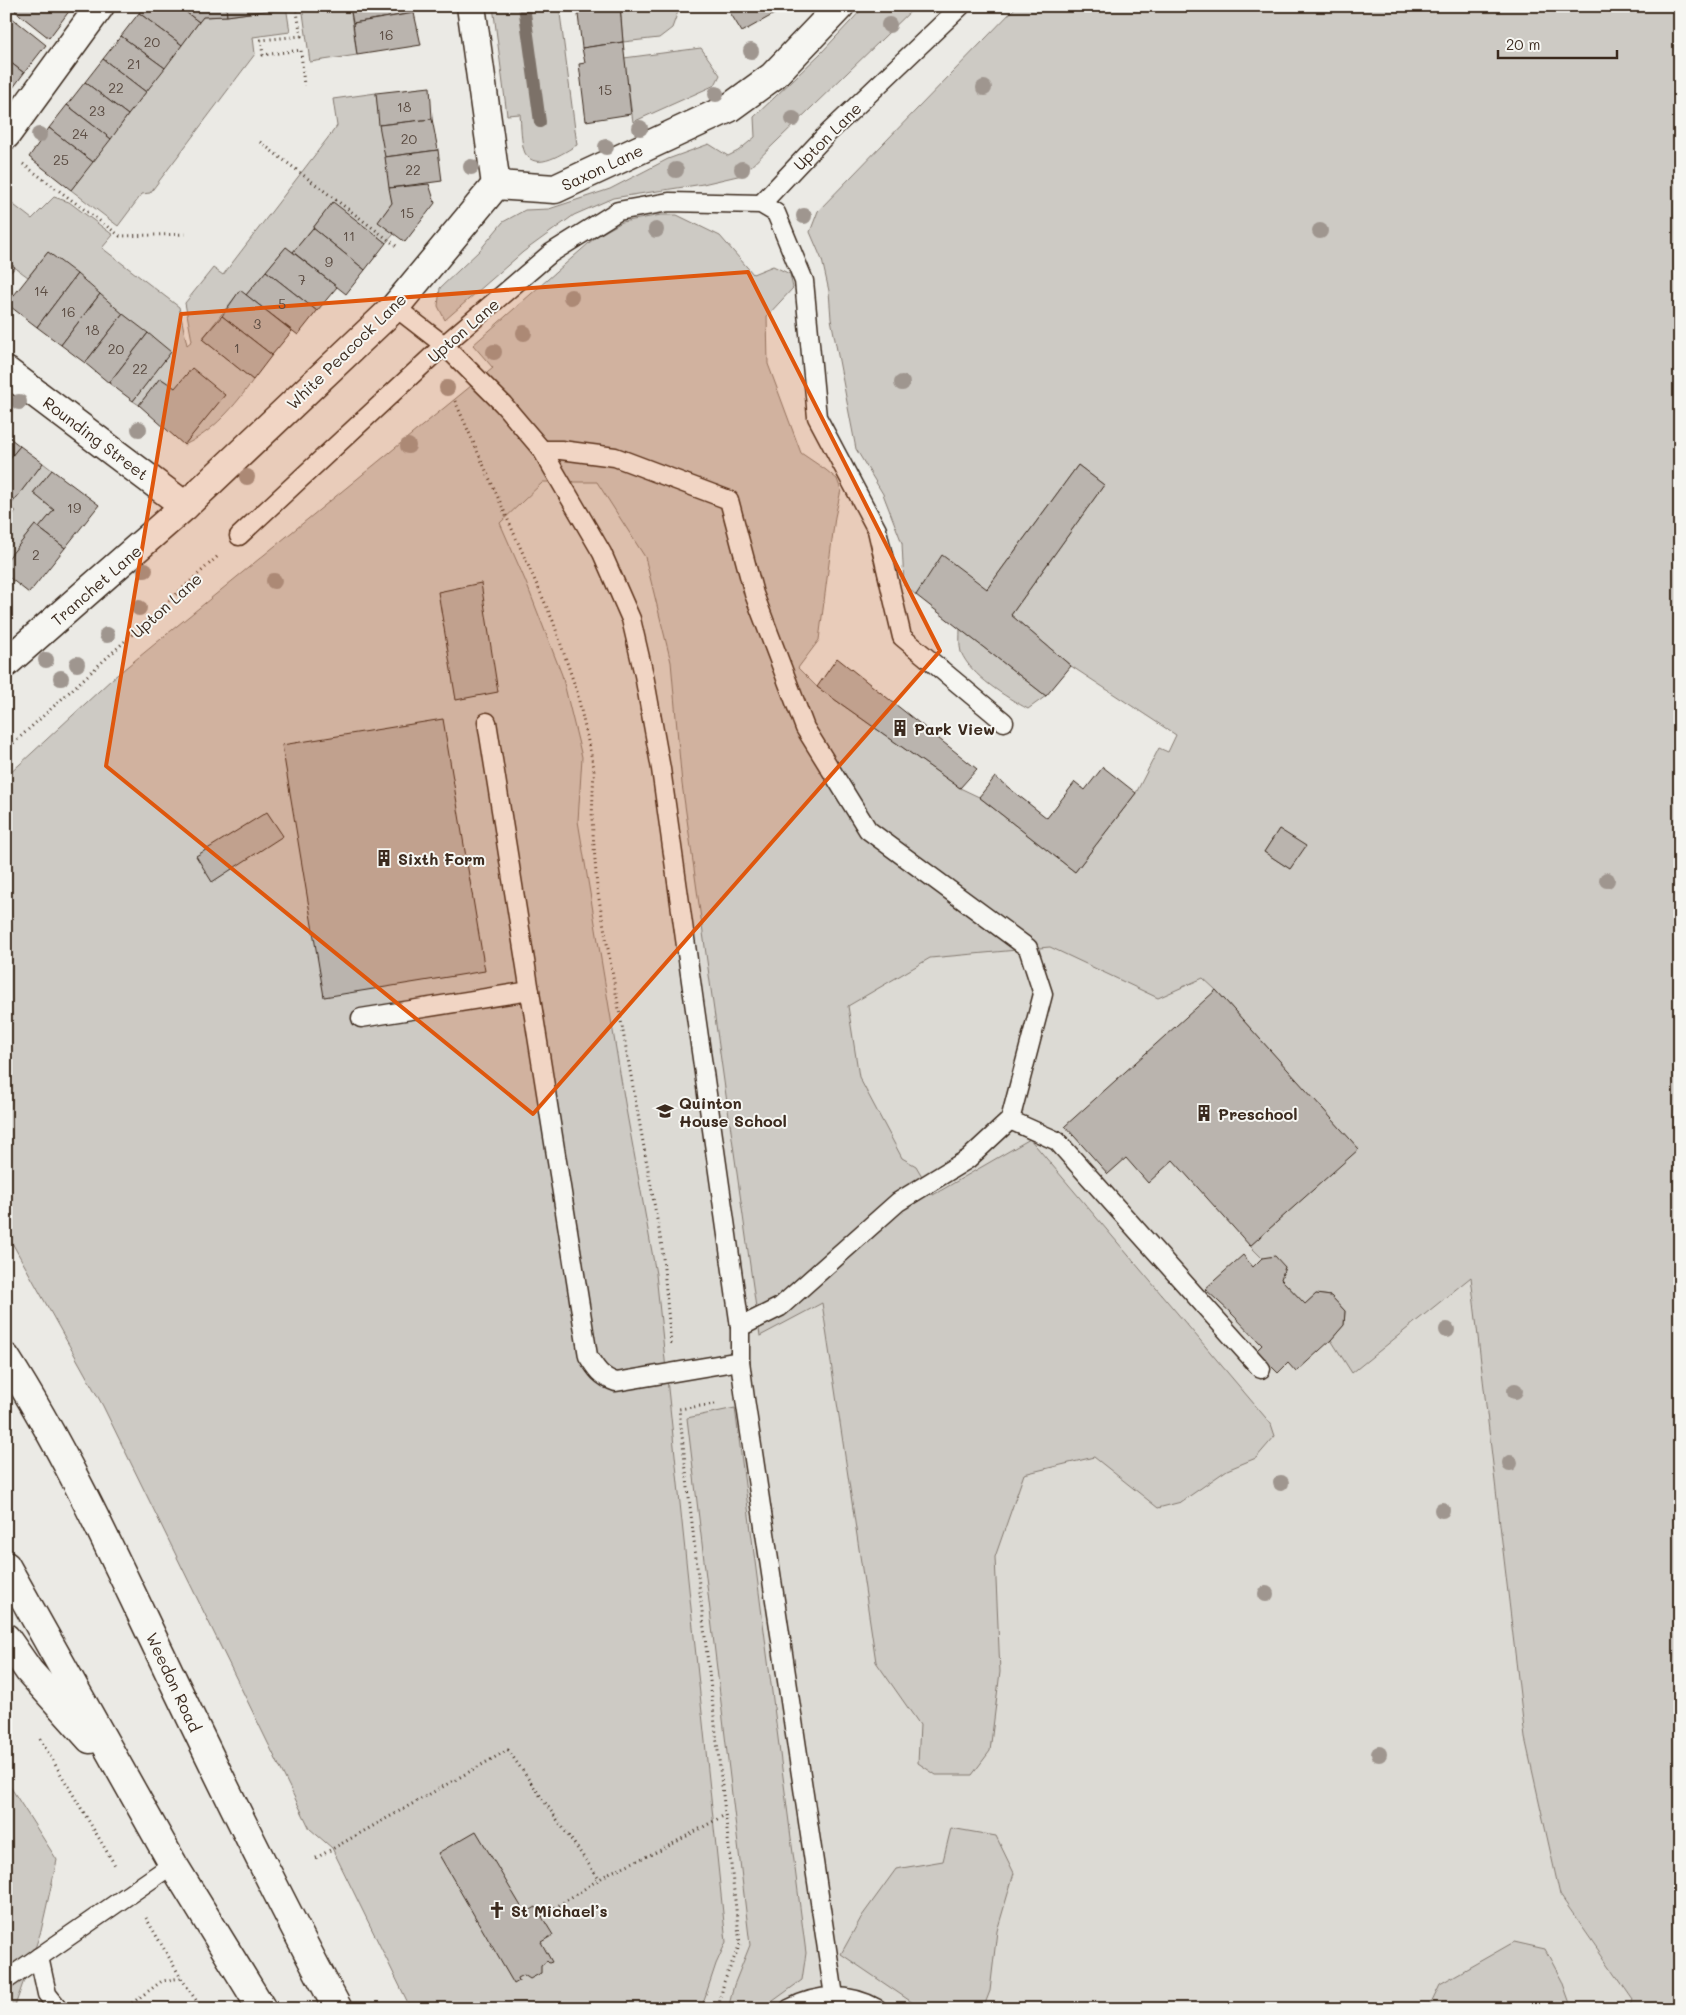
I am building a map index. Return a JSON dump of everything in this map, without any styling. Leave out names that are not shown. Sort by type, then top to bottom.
[{"type":"main road","points":[[6,135],[100,6]]},
{"type":"main road","points":[[471,6],[496,185]]},
{"type":"main road","name":"Saxon Lane","points":[[496,185],[555,188],[729,108],[773,76],[840,6]]},
{"type":"main road","name":"White Peacock Lane","points":[[185,506],[395,307],[496,185]]},
{"type":"main road","name":"Rounding Street","points":[[6,371],[185,506]]},
{"type":"main road","name":"Tranchet Lane","points":[[11,652],[185,506]]},
{"type":"main road","name":"Weedon Road","points":[[6,1358],[24,1386],[92,1512],[208,1753],[338,2009]]},
{"type":"main road","points":[[6,1566],[173,1864],[262,2009]]},
{"type":"main road","points":[[6,1638],[29,1671],[125,1778]]},
{"type":"lane","name":"Upton Lane","points":[[239,536],[444,345],[551,253],[618,211],[669,202],[762,204],[826,135],[960,6]]},
{"type":"lane","points":[[762,204],[776,213],[804,281],[817,418],[877,530],[902,637],[1004,722]]},
{"type":"lane","points":[[395,307],[444,345],[503,404],[542,450],[602,553],[631,619],[644,674],[661,769],[740,1327],[740,1361],[745,1399],[834,1996]]},
{"type":"lane","points":[[542,450],[561,450],[615,457],[728,500],[754,594],[805,728],[868,830],[1028,948],[1043,994],[1010,1120],[968,1159],[898,1202],[780,1307],[740,1327]]},
{"type":"lane","points":[[487,722],[588,1356],[604,1378],[616,1382],[740,1361]]},
{"type":"lane","points":[[361,1018],[530,990]]},
{"type":"lane","points":[[1010,1120],[1057,1141],[1261,1369]]},
{"type":"lane","points":[[6,1980],[173,1864]]},
{"type":"lane","points":[[39,1957],[47,1994],[59,2009]]},
{"type":"lane","points":[[790,2009],[804,2001],[834,1996],[864,2001],[878,2009]]},
{"type":"path","points":[[296,6],[301,36],[261,40],[263,55],[301,50],[304,86]]},
{"type":"path","points":[[260,142],[405,253]]},
{"type":"path","points":[[21,162],[120,236],[189,234]]},
{"type":"path","points":[[423,365],[454,399],[553,621],[577,692],[594,768],[592,819],[596,888],[662,1247],[674,1372],[740,1944],[724,1982],[718,2009]]},
{"type":"path","points":[[6,518],[10,513]]},
{"type":"path","name":"Upton Lane","points":[[6,750],[239,536]]},
{"type":"path","points":[[679,1409],[745,1399]]},
{"type":"path","points":[[36,1733],[181,1978],[202,2009]]},
{"type":"path","points":[[316,1858],[508,1750],[599,1879]]},
{"type":"path","points":[[542,1916],[599,1879],[663,1849],[725,1816]]},
{"type":"path","points":[[124,2009],[162,1981],[181,1978]]},
{"type":"highlighted area","points":[[748,272],[940,651],[533,1114],[106,766],[181,314]]},
{"type":"shaded area","points":[[271,6],[286,6],[290,32],[253,37],[255,54],[150,193],[142,194],[118,226],[71,190],[203,17],[271,10]]},
{"type":"shaded area","points":[[302,6],[350,6],[357,55],[310,62]]},
{"type":"shaded area","points":[[493,6],[559,6],[577,145],[558,156],[543,161],[530,159],[525,153],[522,140],[520,114],[507,115]]},
{"type":"shaded area","points":[[620,6],[680,6],[672,28],[659,38],[623,42]]},
{"type":"shaded area","points":[[865,6],[916,6],[742,175],[703,184],[613,198],[574,215],[523,252],[445,320],[438,306],[440,288],[480,250],[503,222],[525,210],[549,209],[610,189],[668,159],[709,144],[728,156],[738,151],[755,137],[754,117],[821,53]]},
{"type":"shaded area","points":[[1017,6],[1680,6],[1680,2009],[1627,2009],[1633,2000],[1560,1895],[1525,1738],[1471,1277],[1352,1373],[1331,1340],[1344,1325],[1345,1311],[1331,1296],[1316,1294],[1305,1304],[1281,1279],[1285,1267],[1262,1258],[1250,1246],[1358,1149],[1216,990],[1203,978],[1158,998],[1050,947],[930,958],[848,1006],[859,1077],[902,1158],[916,1166],[933,1195],[1030,1139],[1271,1424],[1275,1436],[1256,1458],[1227,1470],[1181,1502],[1158,1508],[1094,1457],[1024,1474],[995,1557],[1000,1672],[990,1751],[972,1775],[936,1775],[918,1763],[920,1725],[876,1662],[822,1303],[760,1336],[682,784],[671,662],[645,557],[597,482],[543,482],[500,523],[525,580],[562,675],[582,757],[578,821],[626,1109],[656,1274],[726,1942],[716,1964],[701,2009],[411,2009],[332,1848],[310,1829],[103,1406],[6,1232],[6,777],[112,679],[493,368],[473,345],[597,236],[622,222],[661,215],[677,215],[720,236],[753,274],[773,266],[790,274],[793,288],[767,316],[768,364],[801,453],[837,479],[841,490],[835,517],[819,640],[798,668],[817,687],[960,788],[979,797],[1075,872],[1136,793],[1159,748],[1168,752],[1176,735],[1071,666],[1011,615],[1104,485],[1078,465],[987,589],[916,595],[904,585],[902,543],[883,494],[856,449],[831,319],[829,291],[822,260],[810,232],[818,211]],"holes":[[[1279,829],[1305,846],[1290,869],[1264,852]]]},
{"type":"shaded area","points":[[701,48],[720,75],[715,85],[633,122],[624,58]]},
{"type":"shaded area","points":[[376,93],[392,203],[379,221],[394,234],[386,243],[333,203],[293,252],[286,247],[246,295],[240,291],[202,339],[253,380],[239,399],[214,426],[184,445],[224,395],[175,388],[160,378],[139,405],[133,401],[170,353],[48,252],[28,277],[6,261],[6,199],[32,219],[54,197],[69,202],[113,235],[102,248],[179,307],[187,345],[192,341],[185,303],[213,268],[223,275],[337,126],[333,99]]},
{"type":"shaded area","name":"Quinton House School","points":[[720,236],[753,274],[773,266],[790,274],[793,288],[767,316],[768,364],[801,453],[837,479],[841,490],[835,517],[819,640],[798,668],[817,687],[960,788],[979,797],[1075,872],[1241,987],[1217,990],[1471,1276],[1525,1738],[1560,1895],[1633,2000],[1627,2009],[503,2009],[621,1977],[310,1829],[103,1406],[6,1232],[6,777],[112,679],[479,379]]},
{"type":"shaded area","points":[[43,463],[52,470],[33,493],[54,510],[39,528],[35,525],[6,561],[6,523],[16,511],[10,506]]},
{"type":"shaded area","points":[[6,503],[10,506],[6,511]]},
{"type":"shaded area","points":[[960,629],[1046,696],[1028,709],[990,685],[973,669],[961,652]]},
{"type":"shaded area","points":[[735,1408],[806,1953],[802,1980],[762,2009],[728,2009],[734,1985],[750,1945],[687,1418]]},
{"type":"shaded area","points":[[6,1780],[57,1860],[41,1931],[14,2009],[6,2009]]},
{"type":"shaded area","points":[[951,1828],[996,1836],[1014,1873],[997,1931],[990,1991],[983,2009],[922,2009],[841,1954],[862,1916],[896,1869],[943,1861]]},
{"type":"shaded area","points":[[1514,1942],[1545,1949],[1562,1981],[1572,2009],[1428,2009],[1440,1984]]},
{"type":"building","points":[[20,6],[73,6],[49,38],[15,11]]},
{"type":"building","points":[[144,6],[178,6],[199,22],[182,45],[139,13]]},
{"type":"building","points":[[178,6],[226,6],[227,16],[203,17],[199,22]]},
{"type":"building","points":[[226,6],[271,6],[271,10],[227,16]]},
{"type":"building","points":[[350,6],[414,6],[414,13],[353,23]]},
{"type":"building","points":[[577,6],[620,6],[623,42],[582,48]]},
{"type":"building","points":[[726,6],[783,6],[785,8],[742,32]]},
{"type":"building","points":[[6,13],[46,45],[24,73],[6,59]]},
{"type":"building","points":[[139,13],[182,45],[165,68],[121,36]]},
{"type":"building","points":[[414,13],[421,45],[357,55],[353,23]]},
{"type":"building","points":[[121,36],[165,68],[146,92],[103,59]]},
{"type":"building","points":[[623,42],[631,114],[586,121],[579,64],[585,63],[582,48]]},
{"type":"building","points":[[6,59],[24,73],[7,96],[6,96]]},
{"type":"building","points":[[103,59],[146,92],[128,115],[85,82]]},
{"type":"building","points":[[85,82],[128,115],[111,139],[67,105]]},
{"type":"building","points":[[430,87],[432,119],[379,125],[376,93]]},
{"type":"building","points":[[67,105],[111,139],[93,162],[49,128]]},
{"type":"building","points":[[432,119],[438,150],[385,157],[379,125]]},
{"type":"building","points":[[49,128],[93,162],[71,190],[29,157]]},
{"type":"building","points":[[438,150],[442,181],[389,188],[385,157]]},
{"type":"building","points":[[429,184],[435,203],[405,242],[378,222],[392,203],[389,188]]},
{"type":"building","points":[[333,202],[386,243],[365,270],[313,228]]},
{"type":"building","points":[[313,228],[365,270],[346,294],[293,252]]},
{"type":"building","points":[[286,247],[337,287],[317,311],[266,271]]},
{"type":"building","points":[[48,252],[77,274],[37,327],[7,304]]},
{"type":"building","points":[[6,261],[15,267],[6,278]]},
{"type":"building","points":[[266,271],[317,311],[298,335],[246,295]]},
{"type":"building","points":[[77,274],[100,294],[61,345],[37,327]]},
{"type":"building","points":[[240,290],[292,331],[272,355],[222,316]]},
{"type":"building","points":[[100,294],[123,314],[85,363],[61,345]]},
{"type":"building","points":[[123,314],[148,333],[109,383],[85,363]]},
{"type":"building","points":[[222,316],[272,355],[253,380],[202,339]]},
{"type":"building","points":[[148,333],[171,352],[133,401],[109,383]]},
{"type":"building","points":[[192,368],[225,395],[184,445],[139,405],[160,378],[175,388]]},
{"type":"building","points":[[6,435],[20,446],[6,463]]},
{"type":"building","points":[[20,446],[43,463],[10,506],[6,503],[6,463]]},
{"type":"building","points":[[1078,465],[1104,485],[1011,615],[1071,666],[1046,696],[916,595],[942,555],[987,589]]},
{"type":"building","points":[[52,470],[99,505],[65,548],[39,528],[54,510],[33,493]]},
{"type":"building","points":[[35,525],[65,548],[29,593],[6,575],[6,561]]},
{"type":"building","points":[[481,583],[498,692],[456,700],[438,592]]},
{"type":"building","name":"Park View","points":[[837,658],[977,769],[960,788],[817,687]]},
{"type":"building","name":"Sixth Form","points":[[443,719],[485,971],[324,997],[282,745]]},
{"type":"building","points":[[1103,767],[1136,793],[1075,872],[979,797],[995,777],[1047,818],[1075,782],[1085,790]]},
{"type":"building","points":[[267,812],[283,836],[212,882],[196,856]]},
{"type":"building","points":[[1279,829],[1306,846],[1290,869],[1264,852]]},
{"type":"building","name":"Preschool","points":[[1216,990],[1359,1149],[1250,1246],[1173,1160],[1148,1183],[1126,1158],[1108,1174],[1065,1126]]},
{"type":"building","points":[[1243,1255],[1253,1267],[1262,1258],[1275,1256],[1285,1267],[1281,1279],[1305,1304],[1316,1294],[1331,1296],[1345,1311],[1344,1325],[1331,1340],[1296,1372],[1288,1363],[1278,1373],[1256,1351],[1262,1345],[1205,1289]]},
{"type":"building","name":"St Michael’s","points":[[476,1831],[525,1913],[536,1907],[553,1935],[541,1942],[552,1962],[549,1963],[547,1961],[541,1966],[541,1973],[530,1979],[524,1975],[518,1978],[519,1981],[514,1984],[438,1853]]},
{"type":"waterway","points":[[524,6],[540,122]]},
{"type":"place","name":"Park View","points":[[900,728]]},
{"type":"place","name":"Sixth Form","points":[[384,858]]},
{"type":"place","name":"Quinton House School","points":[[665,1111]]},
{"type":"place","name":"Preschool","points":[[1204,1113]]},
{"type":"place","name":"St Michael’s","points":[[497,1910]]}]
